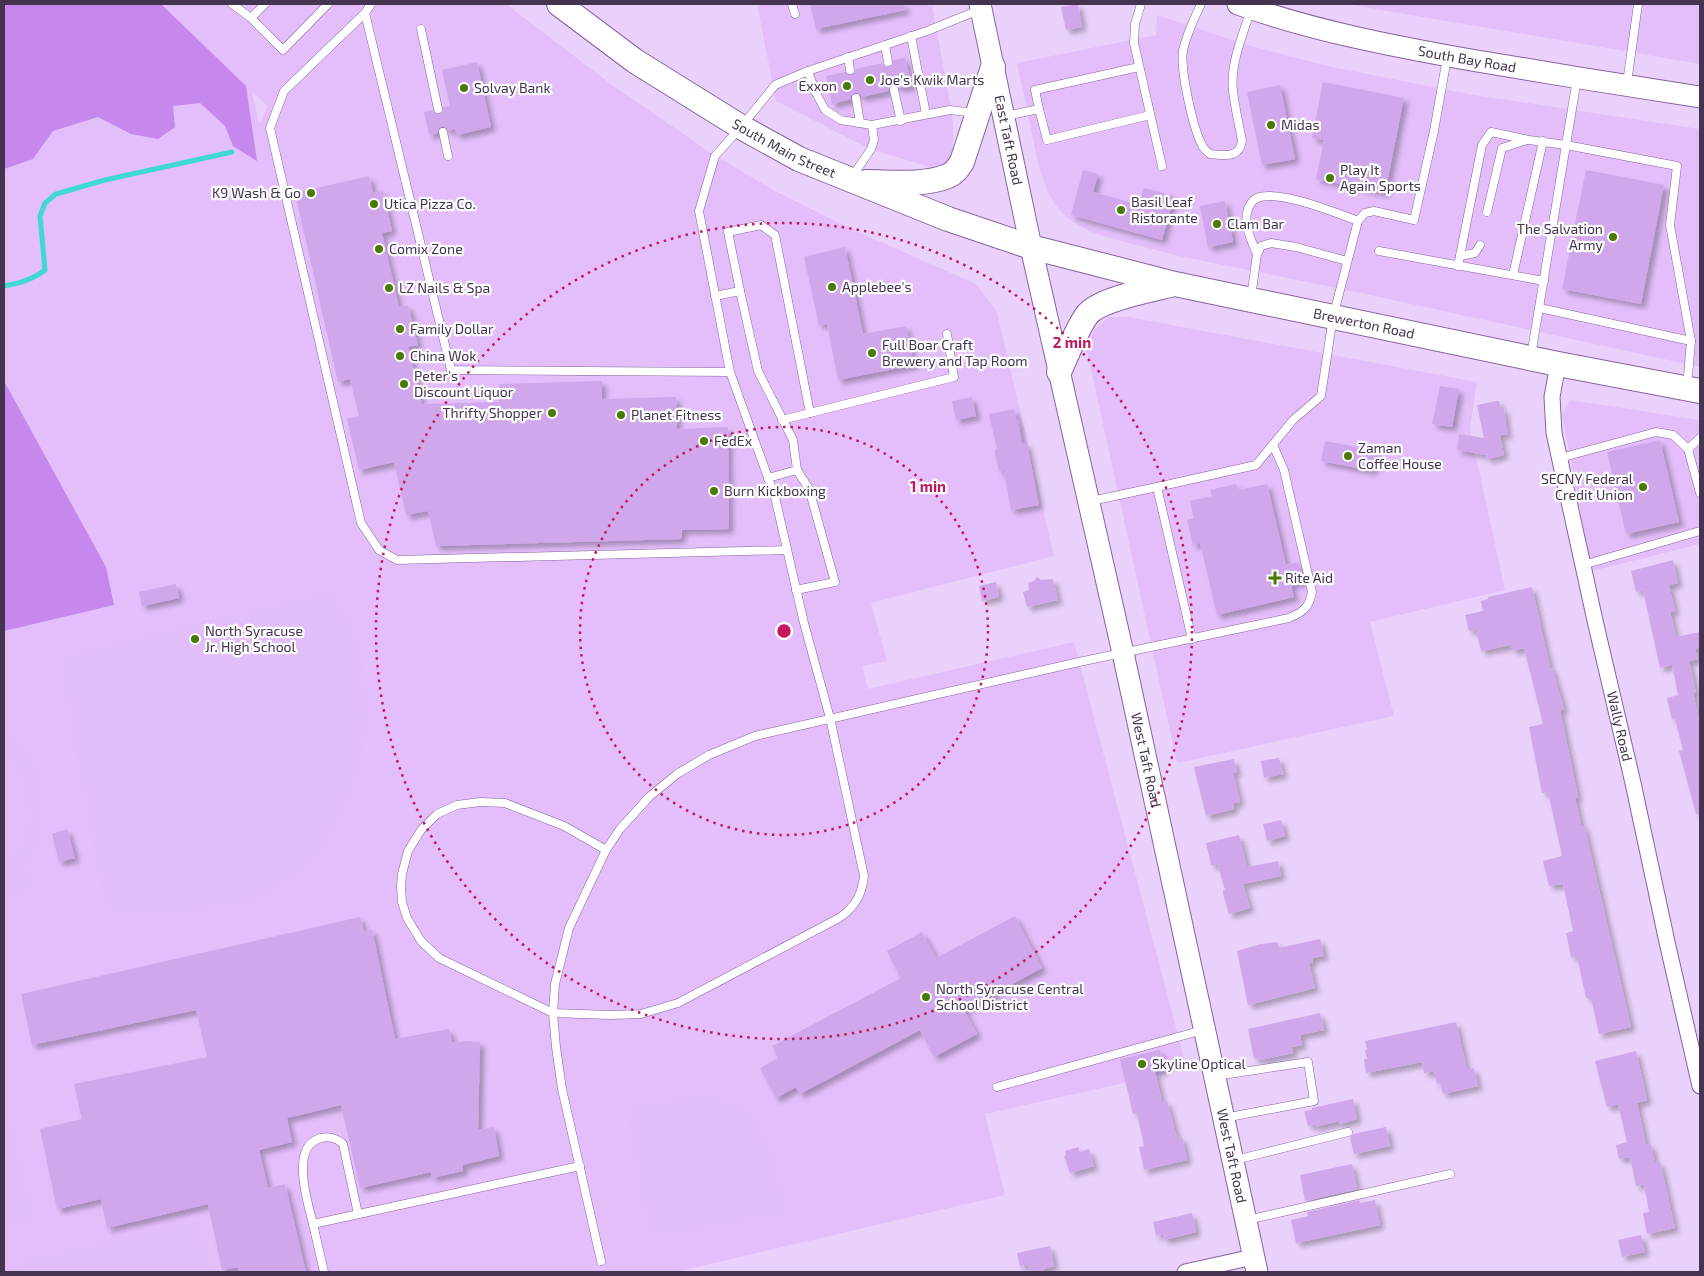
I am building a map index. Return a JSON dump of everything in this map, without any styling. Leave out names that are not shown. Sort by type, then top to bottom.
[{"type":"main road","name":"South Main Street","points":[[559,4],[635,61],[741,127],[798,159],[948,219],[1031,247]]},
{"type":"main road","name":"East Taft Road","points":[[980,6],[1031,247]]},
{"type":"main road","name":"South Bay Road","points":[[1245,6],[1299,24],[1392,46],[1700,97]]},
{"type":"main road","points":[[852,181],[920,182],[948,176],[956,171],[962,162],[993,67]]},
{"type":"main road","name":"Brewerton Road","points":[[1031,247],[1174,284],[1558,364],[1693,390]]},
{"type":"main road","name":"West Taft Road","points":[[1031,247],[1123,653],[1255,1265]]},
{"type":"main road","points":[[1059,372],[1087,314],[1100,305],[1174,284]]},
{"type":"street","name":"Wally Road","points":[[1558,364],[1552,397],[1554,433],[1700,1086]]},
{"type":"street","points":[[1185,1272],[1255,1265]]},
{"type":"lane","points":[[232,4],[251,18],[283,50],[328,4]]},
{"type":"lane","points":[[251,18],[265,4]]},
{"type":"lane","points":[[371,4],[365,13],[284,91],[270,128],[361,523],[379,550],[397,560],[787,550]]},
{"type":"lane","points":[[792,4],[794,14]]},
{"type":"lane","points":[[1141,4],[1135,24],[1134,43],[1162,166]]},
{"type":"lane","points":[[1201,4],[1190,28],[1183,51],[1183,74],[1196,130],[1202,147],[1210,154],[1234,154],[1241,147],[1242,141],[1233,90],[1233,74],[1245,6]]},
{"type":"lane","points":[[1626,85],[1638,4]]},
{"type":"lane","points":[[606,850],[564,826],[505,803],[480,802],[457,805],[438,814],[421,830],[408,851],[401,886],[402,902],[407,918],[420,941],[440,958],[553,1014],[610,1016],[641,1014],[678,1003],[848,912],[858,901],[863,890],[864,876],[830,718],[804,623],[775,497],[730,372],[699,211],[715,156],[775,85],[808,71],[911,36],[980,6]]},
{"type":"lane","points":[[365,13],[451,370],[730,372]]},
{"type":"lane","points":[[421,29],[438,109]]},
{"type":"lane","points":[[911,36],[926,114]]},
{"type":"lane","points":[[885,45],[888,62]]},
{"type":"lane","points":[[1088,501],[1256,465],[1293,420],[1321,396],[1333,317],[1358,221],[1365,212],[1374,211],[1414,220],[1434,131],[1448,56]]},
{"type":"lane","points":[[848,58],[850,70]]},
{"type":"lane","points":[[1139,67],[1035,90],[1047,140],[1150,115]]},
{"type":"lane","points":[[808,71],[825,110],[841,120],[872,125],[901,121],[950,110],[978,113]]},
{"type":"lane","points":[[1531,358],[1577,78]]},
{"type":"lane","points":[[894,90],[901,121]]},
{"type":"lane","points":[[856,98],[860,124]]},
{"type":"lane","points":[[1004,116],[1040,109]]},
{"type":"lane","points":[[852,181],[872,148],[874,140],[872,125]]},
{"type":"lane","points":[[443,132],[448,156]]},
{"type":"lane","points":[[1458,266],[1482,146],[1491,132],[1677,166],[1670,225],[1690,341],[1693,390]]},
{"type":"lane","points":[[1487,212],[1502,148],[1529,140]]},
{"type":"lane","points":[[1513,276],[1543,142]]},
{"type":"lane","points":[[1257,254],[1248,230],[1246,215],[1250,204],[1256,198],[1268,195],[1302,202],[1358,221]]},
{"type":"lane","points":[[796,590],[835,582],[809,489],[797,470],[793,440],[758,371],[728,232],[761,225],[775,235],[810,413]]},
{"type":"lane","points":[[1251,300],[1257,254],[1262,246],[1271,243],[1296,247],[1347,261]]},
{"type":"lane","points":[[1460,256],[1475,253],[1480,245]]},
{"type":"lane","points":[[1379,251],[1544,281]]},
{"type":"lane","points":[[715,296],[740,291]]},
{"type":"lane","points":[[1540,308],[1690,341]]},
{"type":"lane","points":[[782,420],[954,377],[947,334]]},
{"type":"lane","points":[[1560,458],[1656,432],[1673,435],[1688,449],[1700,494]]},
{"type":"lane","points":[[1688,449],[1700,438]]},
{"type":"lane","points":[[600,1261],[562,1089],[553,1014],[555,984],[569,928],[606,850],[620,830],[649,796],[685,769],[709,755],[755,736],[1288,618],[1302,613],[1310,600],[1312,592],[1284,470],[1273,446]]},
{"type":"lane","points":[[768,478],[797,470]]},
{"type":"lane","points":[[1158,487],[1192,639]]},
{"type":"lane","points":[[1583,565],[1700,531]]},
{"type":"lane","points":[[997,1087],[1204,1030]]},
{"type":"lane","points":[[1214,1076],[1308,1062],[1314,1101],[1223,1118]]},
{"type":"lane","points":[[1233,1161],[1348,1132]]},
{"type":"lane","points":[[324,1272],[305,1192],[302,1165],[305,1154],[318,1139],[336,1138],[343,1144],[358,1214]]},
{"type":"lane","points":[[313,1224],[580,1166]]},
{"type":"lane","points":[[1246,1220],[1450,1174]]},
{"type":"shaded area","points":[[4,4],[506,4],[612,85],[708,151],[775,191],[847,227],[976,284],[997,312],[1054,556],[871,603],[887,661],[862,666],[868,689],[1074,642],[1187,1069],[985,1114],[1005,1195],[676,1272],[4,1272]],"holes":[[[252,92],[267,106],[259,123]]]},
{"type":"shaded area","points":[[5,4],[161,4],[246,86],[257,161],[233,146],[225,126],[200,103],[173,106],[175,127],[158,139],[131,134],[98,117],[53,131],[33,159],[4,169]]},
{"type":"shaded area","points":[[757,4],[932,4],[953,120],[953,155],[942,165],[930,167],[870,149],[776,101]]},
{"type":"shaded area","points":[[1347,4],[1700,4],[1700,64],[1618,50]]},
{"type":"shaded area","points":[[1157,15],[1254,47],[1332,67],[1474,95],[1700,129],[1700,367],[1361,293],[1179,256],[1089,231],[1069,219],[1056,206],[1048,193],[1039,167],[1017,63],[1156,35]]},
{"type":"shaded area","points":[[1109,317],[1129,317],[1477,382],[1470,429],[1505,590],[1370,622],[1394,716],[1177,763],[1086,346],[1094,330]]},
{"type":"shaded area","points":[[4,381],[106,567],[114,605],[4,631]]},
{"type":"shaded area","points":[[1570,400],[1700,420],[1700,544],[1592,571],[1562,414]]},
{"type":"shaded area","points":[[332,590],[353,625],[363,661],[368,717],[363,755],[347,805],[330,837],[314,860],[287,884],[253,902],[177,914],[131,916],[105,908],[59,666],[69,653]]},
{"type":"shaded area","points":[[4,729],[28,753],[36,767],[45,799],[45,816],[38,848],[21,875],[35,873],[37,890],[4,898],[4,867],[21,842],[25,831],[27,807],[26,795],[18,772],[4,752]]},
{"type":"shaded area","points":[[687,1095],[713,1095],[745,1107],[763,1130],[776,1158],[787,1214],[660,1236],[647,1229],[626,1108]]},
{"type":"shaded area","points":[[8,1101],[36,1221],[4,1229],[4,1102]]},
{"type":"shaded area","points":[[201,1220],[213,1272],[21,1272],[18,1260]]},
{"type":"building","points":[[810,4],[904,4],[905,10],[816,29]]},
{"type":"building","points":[[1078,4],[1082,27],[1066,30],[1061,7]]},
{"type":"building","points":[[905,58],[912,86],[899,88],[893,84],[888,91],[862,97],[855,93],[851,96],[851,99],[832,104],[826,76],[845,72],[851,75],[856,69],[882,63],[889,67],[893,64],[893,60]]},
{"type":"building","name":"Solvay Bank","points":[[477,62],[491,127],[457,135],[455,129],[448,131],[447,128],[442,126],[437,133],[429,135],[424,112],[432,110],[436,114],[440,114],[443,111],[443,107],[450,106],[442,70]]},
{"type":"building","points":[[1323,82],[1404,98],[1385,193],[1316,179],[1324,140],[1312,138]]},
{"type":"building","name":"Midas","points":[[1280,85],[1295,159],[1262,165],[1247,92]]},
{"type":"building","name":"Basil Leaf Ristorante","points":[[1083,170],[1098,174],[1093,192],[1139,205],[1144,188],[1174,196],[1162,240],[1071,215]]},
{"type":"building","name":"The Salvation Army","points":[[1586,170],[1664,185],[1641,304],[1562,289]]},
{"type":"building","points":[[369,176],[373,193],[383,191],[392,231],[382,233],[399,307],[408,305],[418,345],[408,347],[422,404],[499,402],[499,384],[602,381],[602,399],[676,397],[677,429],[728,427],[729,529],[682,530],[681,539],[436,546],[428,511],[406,515],[394,462],[359,470],[347,419],[359,416],[350,379],[338,382],[295,193]]},
{"type":"building","name":"Clam Bar","points":[[1225,201],[1233,242],[1208,247],[1200,206]]},
{"type":"building","points":[[845,247],[863,334],[906,326],[914,365],[838,380],[827,324],[819,325],[804,257]]},
{"type":"building","points":[[1440,386],[1459,389],[1452,427],[1432,424]]},
{"type":"building","points":[[972,397],[976,416],[956,420],[952,401]]},
{"type":"building","points":[[1499,401],[1501,409],[1504,409],[1508,434],[1500,435],[1504,455],[1487,459],[1486,455],[1457,450],[1459,434],[1484,438],[1477,405]]},
{"type":"building","points":[[1014,409],[1022,444],[1027,443],[1039,505],[1011,510],[1004,471],[999,471],[995,454],[995,449],[997,449],[989,414]]},
{"type":"building","name":"SECNY Federal Credit Union","points":[[1660,440],[1679,522],[1626,534],[1607,452]]},
{"type":"building","points":[[1325,441],[1377,451],[1373,471],[1321,461]]},
{"type":"building","name":"Rite Aid","points":[[1236,484],[1238,490],[1267,484],[1286,565],[1299,562],[1304,581],[1291,584],[1294,597],[1217,615],[1200,543],[1193,545],[1187,520],[1194,518],[1190,501],[1212,496],[1210,490]]},
{"type":"building","points":[[1673,560],[1678,583],[1669,585],[1675,611],[1670,612],[1676,637],[1700,632],[1700,647],[1695,649],[1698,659],[1689,661],[1696,693],[1693,693],[1700,724],[1700,814],[1696,814],[1679,751],[1683,750],[1675,719],[1672,720],[1667,698],[1678,695],[1672,665],[1660,668],[1643,590],[1636,592],[1631,571]]},
{"type":"building","points":[[1037,577],[1041,580],[1053,579],[1058,600],[1027,607],[1023,592],[1029,590],[1028,583],[1034,581]]},
{"type":"building","points":[[996,582],[999,597],[982,601],[979,586]]},
{"type":"building","points":[[176,584],[179,598],[142,606],[139,592]]},
{"type":"building","points":[[1532,587],[1550,668],[1552,668],[1564,709],[1560,710],[1578,797],[1575,798],[1581,825],[1584,825],[1631,1027],[1599,1034],[1591,998],[1586,998],[1577,956],[1571,957],[1566,933],[1573,931],[1563,884],[1549,886],[1543,861],[1562,856],[1548,792],[1542,793],[1529,727],[1543,724],[1524,648],[1513,651],[1511,645],[1481,651],[1476,630],[1469,631],[1465,615],[1483,611],[1481,601],[1488,599],[1488,597]]},
{"type":"building","points":[[1279,758],[1283,774],[1264,778],[1261,761]]},
{"type":"building","points":[[1234,759],[1237,772],[1233,773],[1240,802],[1233,803],[1234,809],[1206,816],[1194,767]]},
{"type":"building","points":[[1281,820],[1285,836],[1267,841],[1263,824]]},
{"type":"building","points":[[67,829],[75,858],[59,862],[52,834]]},
{"type":"building","points":[[1239,835],[1247,867],[1278,861],[1281,876],[1243,884],[1250,908],[1229,914],[1218,865],[1211,865],[1206,843]]},
{"type":"building","name":"North Syracuse Central School District","points":[[1015,916],[1042,968],[964,1010],[977,1034],[934,1057],[920,1030],[800,1094],[796,1087],[776,1098],[760,1068],[778,1058],[772,1046],[901,978],[887,951],[922,932],[936,958]]},
{"type":"building","points":[[360,917],[364,932],[372,929],[395,1039],[449,1029],[452,1043],[465,1041],[480,1042],[478,1130],[494,1127],[499,1156],[463,1165],[463,1171],[432,1178],[431,1172],[360,1188],[341,1105],[287,1118],[292,1142],[259,1150],[268,1188],[285,1184],[306,1272],[239,1272],[238,1267],[222,1270],[208,1204],[107,1228],[101,1199],[57,1209],[40,1129],[82,1119],[74,1084],[207,1057],[196,1010],[32,1045],[21,994]]},
{"type":"building","points":[[1320,939],[1324,956],[1312,958],[1313,962],[1309,963],[1315,988],[1248,1005],[1237,951],[1261,944],[1277,942],[1279,948]]},
{"type":"building","points":[[1320,1013],[1324,1030],[1300,1035],[1302,1045],[1292,1047],[1293,1053],[1261,1060],[1260,1058],[1254,1059],[1248,1029]]},
{"type":"building","points":[[1456,1022],[1467,1070],[1474,1068],[1478,1086],[1443,1094],[1440,1083],[1437,1084],[1434,1071],[1424,1073],[1422,1062],[1366,1073],[1364,1059],[1367,1059],[1365,1050],[1367,1050],[1365,1041]]},
{"type":"building","points":[[1160,1050],[1164,1070],[1155,1072],[1162,1102],[1167,1101],[1177,1138],[1182,1137],[1187,1160],[1144,1170],[1139,1147],[1144,1146],[1137,1113],[1133,1114],[1120,1059]]},
{"type":"building","points":[[1636,1051],[1647,1100],[1637,1103],[1646,1145],[1651,1144],[1655,1163],[1660,1162],[1675,1228],[1647,1234],[1643,1213],[1649,1212],[1644,1184],[1636,1186],[1630,1157],[1619,1159],[1616,1145],[1627,1142],[1618,1104],[1607,1107],[1595,1061]]},
{"type":"building","points":[[1353,1099],[1357,1119],[1339,1124],[1339,1121],[1315,1127],[1315,1124],[1308,1126],[1304,1111]]},
{"type":"building","points":[[1386,1127],[1390,1146],[1354,1154],[1350,1137],[1353,1134]]},
{"type":"building","points":[[1078,1147],[1080,1152],[1089,1149],[1094,1166],[1070,1173],[1064,1156],[1066,1156],[1065,1151]]},
{"type":"building","points":[[1352,1164],[1357,1189],[1305,1201],[1300,1175]]},
{"type":"building","points":[[1359,1200],[1360,1203],[1375,1200],[1380,1225],[1296,1243],[1291,1220],[1308,1216],[1307,1212]]},
{"type":"building","points":[[1192,1213],[1196,1232],[1164,1240],[1163,1234],[1156,1236],[1153,1222]]},
{"type":"building","points":[[1641,1235],[1645,1252],[1622,1257],[1618,1240]]},
{"type":"building","points":[[1050,1246],[1054,1266],[1043,1269],[1044,1272],[1030,1272],[1028,1265],[1020,1267],[1017,1253]]},
{"type":"waterway","points":[[4,286],[26,281],[45,270],[40,216],[45,203],[56,194],[105,180],[232,152]]},
{"type":"place","name":"Joe's Kwik Marts","points":[[870,80]]},
{"type":"place","name":"Exxon","points":[[847,86]]},
{"type":"place","name":"Solvay Bank","points":[[464,88]]},
{"type":"place","name":"Midas","points":[[1271,125]]},
{"type":"place","name":"Play It Again Sports","points":[[1330,178]]},
{"type":"place","name":"K9 Wash & Go","points":[[311,193]]},
{"type":"place","name":"Utica Pizza Co.","points":[[374,204]]},
{"type":"place","name":"Basil Leaf Ristorante","points":[[1121,210]]},
{"type":"place","name":"Clam Bar","points":[[1217,224]]},
{"type":"place","name":"The Salvation Army","points":[[1613,237]]},
{"type":"place","name":"Comix Zone","points":[[379,249]]},
{"type":"place","name":"Applebee's","points":[[832,287]]},
{"type":"place","name":"LZ Nails & Spa","points":[[389,288]]},
{"type":"place","name":"Family Dollar","points":[[400,329]]},
{"type":"place","name":"Full Boar Craft Brewery and Tap Room","points":[[872,353]]},
{"type":"place","name":"China Wok","points":[[400,356]]},
{"type":"place","name":"Peter's Discount Liquor","points":[[404,384]]},
{"type":"place","name":"Thrifty Shopper","points":[[552,413]]},
{"type":"place","name":"Planet Fitness","points":[[621,415]]},
{"type":"place","name":"FedEx","points":[[704,441]]},
{"type":"place","name":"Zaman Coffee House","points":[[1348,456]]},
{"type":"place","name":"SECNY Federal Credit Union","points":[[1643,487]]},
{"type":"place","name":"Burn Kickboxing","points":[[714,491]]},
{"type":"place","name":"Rite Aid","points":[[1275,578]]},
{"type":"place","name":"North Syracuse Jr. High School","points":[[195,639]]},
{"type":"place","name":"North Syracuse Central School District","points":[[926,997]]},
{"type":"place","name":"Skyline Optical","points":[[1142,1064]]}]
